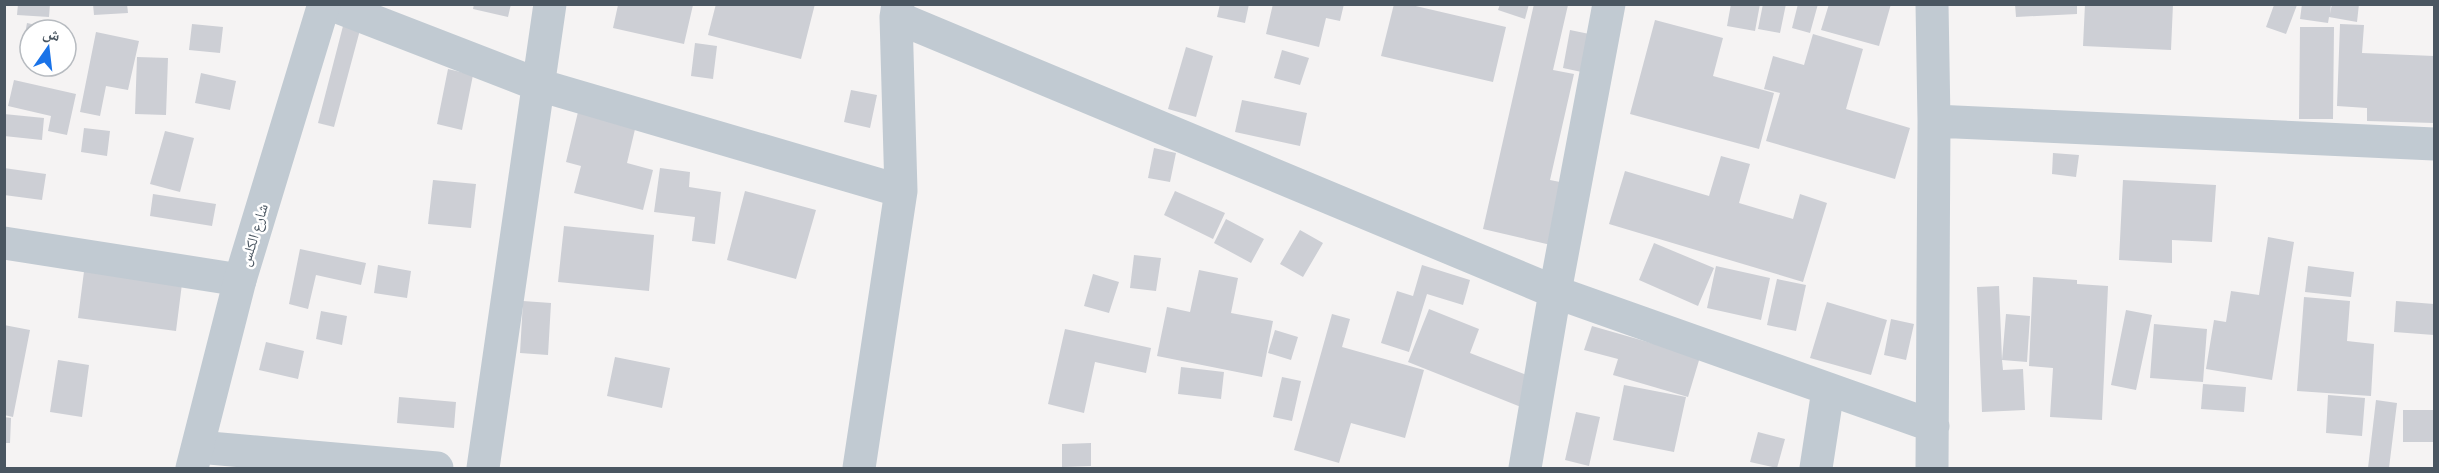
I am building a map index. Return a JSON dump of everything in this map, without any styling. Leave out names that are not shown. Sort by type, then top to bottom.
[{"type":"street","name":"شارع الكلس","points":[[195,458],[240,280],[324,4]]},
{"type":"street","points":[[330,4],[539,85],[901,191]]},
{"type":"street","points":[[483,468],[550,4]]},
{"type":"street","points":[[1525,468],[1555,292],[1609,4]]},
{"type":"street","points":[[1932,4],[1934,121],[1932,468]]},
{"type":"street","points":[[859,468],[901,191],[897,10],[1555,292],[1933,426]]},
{"type":"street","points":[[1934,121],[2434,144]]},
{"type":"street","points":[[4,243],[240,280]]},
{"type":"street","points":[[1816,468],[1828,390]]},
{"type":"street","points":[[195,458],[437,468]]},
{"type":"building","points":[[18,4],[50,4],[49,17],[17,15]]},
{"type":"building","points":[[93,4],[127,4],[128,13],[94,15]]},
{"type":"building","points":[[474,4],[511,4],[508,17],[473,9]]},
{"type":"building","points":[[716,4],[815,4],[801,59],[708,35]]},
{"type":"building","points":[[1220,4],[1249,4],[1245,23],[1217,17]]},
{"type":"building","points":[[1273,4],[1344,4],[1340,21],[1326,18],[1319,47],[1266,34]]},
{"type":"building","points":[[1394,4],[1407,4],[1506,27],[1493,82],[1381,56]]},
{"type":"building","points":[[1500,4],[1529,4],[1525,19],[1498,10]]},
{"type":"building","points":[[1534,4],[1568,5],[1553,70],[1574,74],[1550,180],[1565,183],[1551,245],[1483,229]]},
{"type":"building","points":[[1731,4],[1760,4],[1755,31],[1727,26]]},
{"type":"building","points":[[1763,4],[1786,4],[1780,33],[1758,29]]},
{"type":"building","points":[[1798,4],[1818,4],[1810,33],[1792,28]]},
{"type":"building","points":[[1829,4],[1891,4],[1879,46],[1821,30]]},
{"type":"building","points":[[2015,4],[2077,4],[2077,14],[2016,17]]},
{"type":"building","points":[[2085,4],[2173,4],[2171,50],[2083,46]]},
{"type":"building","points":[[2302,4],[2331,4],[2330,14],[2332,4],[2359,4],[2357,22],[2329,17],[2328,23],[2300,19]]},
{"type":"building","points":[[618,5],[693,5],[684,44],[613,28]]},
{"type":"building","points":[[2274,5],[2297,5],[2286,34],[2266,27]]},
{"type":"building","points":[[1655,20],[1723,38],[1713,76],[1774,93],[1759,149],[1630,114]]},
{"type":"building","points":[[192,24],[223,27],[220,53],[189,50]]},
{"type":"building","points":[[2340,24],[2364,25],[2362,53],[2434,56],[2434,123],[2367,121],[2367,108],[2337,106]]},
{"type":"building","points":[[343,26],[360,30],[334,127],[318,123]]},
{"type":"building","points":[[2300,27],[2334,27],[2333,119],[2299,119]]},
{"type":"building","points":[[1570,30],[1599,36],[1591,74],[1563,68]]},
{"type":"building","points":[[96,32],[139,41],[128,90],[106,86],[100,116],[80,112]]},
{"type":"building","points":[[1813,34],[1863,49],[1846,109],[1910,128],[1895,179],[1766,141],[1780,93],[1764,89],[1773,56],[1804,65]]},
{"type":"building","points":[[695,43],[717,46],[713,79],[691,76]]},
{"type":"building","points":[[1186,47],[1213,56],[1196,117],[1168,109]]},
{"type":"building","points":[[1282,50],[1309,58],[1300,85],[1274,78]]},
{"type":"building","points":[[137,57],[168,58],[166,115],[135,114]]},
{"type":"building","points":[[448,69],[473,75],[462,130],[437,124]]},
{"type":"building","points":[[201,73],[236,81],[230,110],[195,103]]},
{"type":"building","points":[[14,80],[76,94],[67,135],[48,131],[51,116],[8,106]]},
{"type":"building","points":[[851,90],[877,95],[870,128],[844,122]]},
{"type":"building","points":[[1242,100],[1307,113],[1300,146],[1235,132]]},
{"type":"building","points":[[578,112],[636,125],[627,163],[653,170],[643,210],[574,193],[581,166],[566,162]]},
{"type":"building","points":[[4,114],[44,118],[42,140],[4,136]]},
{"type":"building","points":[[84,128],[110,131],[107,156],[81,152]]},
{"type":"building","points":[[165,131],[194,138],[180,192],[150,184]]},
{"type":"building","points":[[1154,148],[1176,153],[1170,182],[1148,178]]},
{"type":"building","points":[[2053,153],[2079,155],[2076,177],[2052,174]]},
{"type":"building","points":[[1721,156],[1750,164],[1739,203],[1793,219],[1800,194],[1827,203],[1803,282],[1609,224],[1625,171],[1709,196]]},
{"type":"building","points":[[4,168],[46,174],[42,200],[4,195]]},
{"type":"building","points":[[660,168],[690,172],[689,187],[721,192],[715,244],[692,241],[695,217],[654,212]]},
{"type":"building","points":[[433,180],[476,184],[471,228],[428,224]]},
{"type":"building","points":[[2123,180],[2216,185],[2212,242],[2172,240],[2172,263],[2119,260]]},
{"type":"building","points":[[745,191],[816,210],[796,279],[727,260]]},
{"type":"building","points":[[1175,191],[1225,213],[1213,239],[1164,215]]},
{"type":"building","points":[[153,194],[216,204],[212,226],[150,216]]},
{"type":"building","points":[[1226,219],[1264,239],[1251,263],[1214,243]]},
{"type":"building","points":[[564,226],[654,235],[649,291],[558,282]]},
{"type":"building","points":[[1300,230],[1323,243],[1303,277],[1280,264]]},
{"type":"building","points":[[2268,237],[2294,242],[2272,380],[2206,369],[2214,320],[2226,322],[2231,291],[2259,295]]},
{"type":"building","points":[[1654,243],[1714,268],[1698,306],[1639,280]]},
{"type":"building","points":[[300,249],[366,263],[361,285],[316,275],[308,309],[289,304]]},
{"type":"building","points":[[1134,255],[1161,258],[1156,291],[1130,288]]},
{"type":"building","points":[[86,256],[184,268],[176,331],[78,318]]},
{"type":"building","points":[[378,265],[411,271],[407,298],[374,293]]},
{"type":"building","points":[[1422,265],[1470,280],[1463,305],[1427,294],[1409,352],[1381,343],[1397,291],[1413,296]]},
{"type":"building","points":[[1716,266],[1770,278],[1761,320],[1707,308]]},
{"type":"building","points":[[2308,266],[2354,272],[2351,297],[2305,292]]},
{"type":"building","points":[[1199,270],[1238,278],[1231,313],[1273,321],[1262,377],[1157,356],[1167,307],[1190,312]]},
{"type":"building","points":[[1093,274],[1119,282],[1109,313],[1084,306]]},
{"type":"building","points":[[2033,277],[2077,280],[2077,284],[2108,286],[2102,420],[2050,417],[2053,368],[2029,366]]},
{"type":"building","points":[[1777,279],[1806,285],[1796,331],[1767,325]]},
{"type":"building","points":[[1999,286],[2003,370],[2023,369],[2025,410],[1982,412],[1977,287]]},
{"type":"building","points":[[2304,297],[2350,301],[2347,341],[2374,344],[2371,396],[2297,391]]},
{"type":"building","points":[[523,301],[551,303],[548,355],[520,353]]},
{"type":"building","points":[[2396,301],[2434,304],[2434,335],[2394,332]]},
{"type":"building","points":[[1827,302],[1887,320],[1871,375],[1810,358]]},
{"type":"building","points":[[1429,309],[1479,329],[1470,353],[1537,379],[1526,409],[1408,362]]},
{"type":"building","points":[[2126,310],[2152,315],[2136,390],[2111,385]]},
{"type":"building","points":[[321,311],[347,316],[342,345],[316,339]]},
{"type":"building","points":[[1332,314],[1350,319],[1342,347],[1424,370],[1405,438],[1351,423],[1339,463],[1294,450]]},
{"type":"building","points":[[2006,314],[2030,316],[2027,362],[2002,360]]},
{"type":"building","points":[[1891,319],[1914,324],[1906,360],[1884,355]]},
{"type":"building","points":[[2154,324],[2207,329],[2203,382],[2150,378]]},
{"type":"building","points":[[4,325],[30,330],[13,417],[4,415]]},
{"type":"building","points":[[1592,326],[1700,357],[1688,397],[1613,375],[1618,359],[1584,350]]},
{"type":"building","points":[[1065,329],[1151,348],[1146,373],[1095,362],[1084,413],[1048,404]]},
{"type":"building","points":[[1275,330],[1298,337],[1291,360],[1268,353]]},
{"type":"building","points":[[266,342],[304,351],[298,379],[259,370]]},
{"type":"building","points":[[615,357],[670,368],[662,408],[607,396]]},
{"type":"building","points":[[58,360],[89,365],[82,417],[50,412]]},
{"type":"building","points":[[1181,367],[1224,372],[1221,399],[1178,394]]},
{"type":"building","points":[[1282,377],[1301,381],[1292,421],[1273,417]]},
{"type":"building","points":[[2203,384],[2246,387],[2244,412],[2201,409]]},
{"type":"building","points":[[1624,385],[1686,397],[1674,452],[1613,440]]},
{"type":"building","points":[[2328,395],[2365,398],[2362,436],[2326,433]]},
{"type":"building","points":[[399,397],[456,402],[454,428],[397,423]]},
{"type":"building","points":[[2376,400],[2397,403],[2389,468],[2368,468]]},
{"type":"building","points":[[2403,410],[2434,410],[2434,442],[2403,442]]},
{"type":"building","points":[[1576,412],[1600,417],[1589,466],[1565,460]]},
{"type":"building","points":[[4,417],[11,418],[10,443],[4,443]]},
{"type":"building","points":[[1758,432],[1785,439],[1777,468],[1750,462]]},
{"type":"building","points":[[1091,443],[1091,466],[1062,467],[1062,444]]}]
